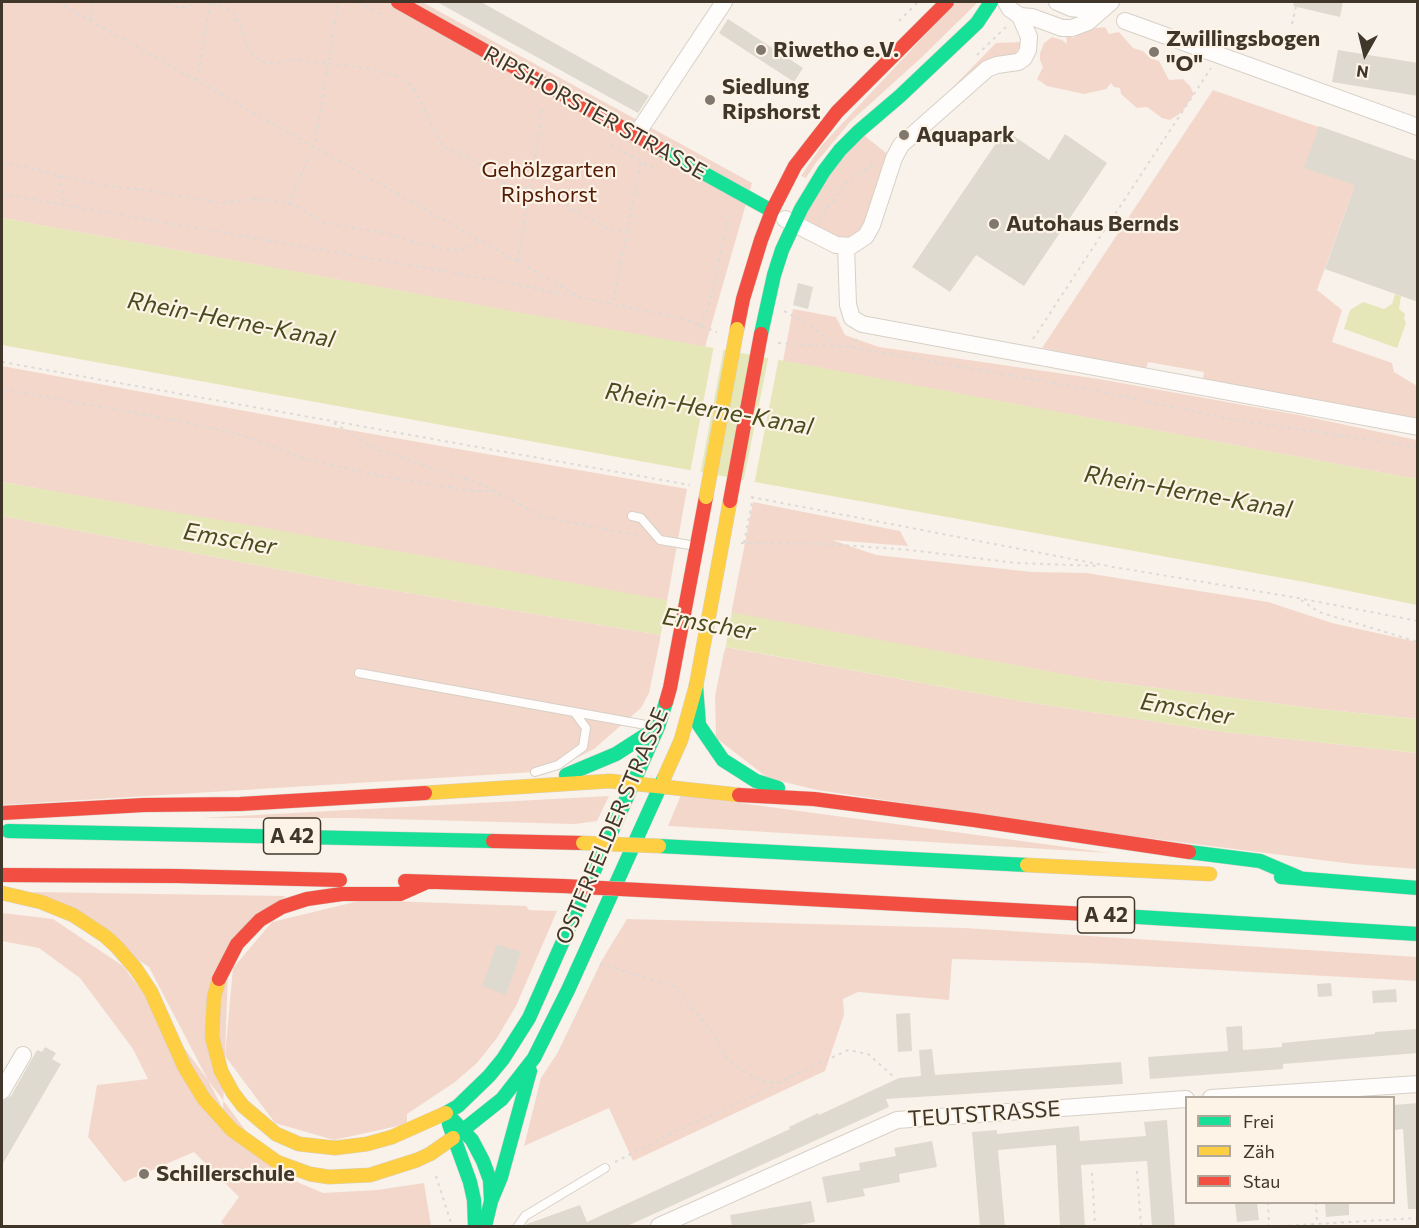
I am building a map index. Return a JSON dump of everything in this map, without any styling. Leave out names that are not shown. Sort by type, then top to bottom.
[{"type":"main road","name":"RIPSHORSTER STRASSE","points":[[398,2],[772,211]]},
{"type":"main road","name":"OSTERFELDER STRASSE","points":[[486,1226],[474,1200],[459,1134],[446,1113],[458,1106],[489,1076],[503,1059],[529,1018],[658,727],[668,699],[674,670],[737,329],[751,269],[772,211],[795,166],[825,127],[947,2]]},
{"type":"main road","name":"OSTERFELDER STRASSE","points":[[459,1134],[502,1099],[534,1058],[559,1010],[681,740],[697,680],[723,540],[736,498],[761,334],[774,275],[793,224],[818,181],[840,150],[927,72],[977,23],[991,2]]},
{"type":"main road","points":[[977,23],[993,14],[1012,9]]},
{"type":"main road","points":[[697,680],[699,725],[723,760],[756,781],[814,799]]},
{"type":"main road","points":[[529,780],[597,763],[616,754],[658,727]]},
{"type":"main road","points":[[2,813],[361,797],[529,780],[610,781],[734,795],[814,799],[974,820],[1195,854],[1260,861],[1300,878]]},
{"type":"main road","name":"A 42","points":[[2,831],[583,843],[1218,874]]},
{"type":"main road","name":"A 42","points":[[2,875],[177,876],[563,886],[807,897],[1418,934]]},
{"type":"main road","points":[[1265,877],[1418,888]]},
{"type":"main road","points":[[427,882],[400,894],[342,894],[307,899],[282,907],[260,920],[237,945],[221,972],[214,997],[212,1037],[221,1071],[243,1106],[276,1134],[299,1144],[335,1148],[367,1144],[392,1137],[446,1113]]},
{"type":"main road","points":[[2,893],[41,902],[73,915],[105,936],[117,947],[136,969],[151,992],[184,1066],[204,1100],[232,1130],[272,1158],[310,1174],[343,1178],[382,1172],[430,1154],[459,1134]]},
{"type":"main road","name":"OSTERFELDER STRASSE","points":[[486,1226],[491,1201],[501,1177],[534,1058]]},
{"type":"main road","name":"OSTERFELDER STRASSE","points":[[459,1134],[472,1140],[483,1161],[490,1180],[491,1201]]},
{"type":"street","points":[[636,135],[724,2]]},
{"type":"street","points":[[1057,2],[1071,8],[1088,10],[1108,4]]},
{"type":"street","points":[[1012,9],[1062,28],[1072,28],[1088,22],[1108,4]]},
{"type":"street","points":[[793,224],[836,245],[856,244],[869,232],[894,158],[909,137],[987,69],[1024,58],[1029,41],[1012,9]]},
{"type":"street","points":[[1125,21],[1418,127]]},
{"type":"street","name":"RIPSHORSTER STRASSE","points":[[772,211],[793,224]]},
{"type":"street","points":[[846,246],[848,305],[852,318],[856,322],[877,328],[1418,427]]},
{"type":"street","points":[[2,1090],[23,1055]]},
{"type":"street","points":[[1241,1096],[1418,1084]]},
{"type":"street","name":"TEUTSTRASSE","points":[[659,1227],[897,1120],[1185,1099]]},
{"type":"lane","points":[[632,516],[641,518],[660,540],[697,546]]},
{"type":"lane","points":[[359,673],[658,727]]},
{"type":"lane","points":[[529,780],[558,765],[583,747],[586,728],[575,713]]},
{"type":"lane","points":[[361,797],[439,783],[516,777]]},
{"type":"lane","points":[[518,1227],[525,1216],[605,1168]]},
{"type":"path","points":[[57,2],[580,297]]},
{"type":"path","points":[[90,20],[93,2]]},
{"type":"path","points":[[161,2],[181,8],[203,2],[224,6],[234,14],[242,28],[248,50],[262,62],[274,64],[291,60],[329,63],[372,69],[399,76],[413,87],[443,147],[474,160],[506,184],[529,189],[569,206],[606,228],[627,232]]},
{"type":"path","points":[[197,80],[211,2]]},
{"type":"path","points":[[289,204],[316,139],[338,2]]},
{"type":"path","points":[[1292,24],[1297,2]]},
{"type":"path","points":[[1008,376],[1218,56]]},
{"type":"path","points":[[518,261],[543,105]]},
{"type":"path","points":[[2,162],[107,186],[153,190],[218,203],[255,199],[279,201],[325,223],[460,251],[480,240]]},
{"type":"path","points":[[613,303],[641,162]]},
{"type":"path","points":[[59,176],[65,206]]},
{"type":"path","points":[[2,194],[613,303],[681,318],[709,331]]},
{"type":"path","points":[[700,326],[708,309],[730,211]]},
{"type":"path","points":[[782,309],[835,344]]},
{"type":"path","points":[[788,344],[835,344],[1088,389],[1231,419],[1418,447]]},
{"type":"path","points":[[2,362],[696,486]]},
{"type":"path","points":[[2,389],[231,432],[305,459],[371,474],[472,491],[496,491]]},
{"type":"path","points":[[332,422],[376,449],[468,479],[496,491],[543,517],[660,540]]},
{"type":"path","points":[[744,543],[753,497]]},
{"type":"path","points":[[736,498],[753,497],[1108,566],[1418,621]]},
{"type":"path","points":[[723,540],[744,543],[829,544],[910,550],[1016,563],[1108,566]]},
{"type":"path","points":[[1298,598],[1319,612],[1418,642]]},
{"type":"path","points":[[591,962],[674,987],[708,1026],[729,1062],[764,1082],[780,1082]]},
{"type":"path","points":[[605,1168],[676,1131],[848,1050],[868,1054],[893,1076]]},
{"type":"path","points":[[430,1154],[452,1227]]},
{"type":"path","points":[[1137,1171],[1141,1227]]},
{"type":"path","points":[[1092,1173],[1095,1227]]},
{"type":"path","points":[[1268,1204],[1269,1227]]},
{"type":"path","points":[[1316,1204],[1317,1223]]},
{"type":"path","points":[[1281,1227],[1418,1218]]},
{"type":"green space","name":"Gehölzgarten Ripshorst","points":[[2,2],[422,2],[752,183],[705,347],[2,218]]},
{"type":"green space","points":[[956,2],[978,2],[921,58],[850,122],[806,178],[801,176],[822,145]]},
{"type":"green space","points":[[1105,27],[1109,34],[1119,32],[1133,48],[1159,61],[1169,80],[1183,79],[1190,86],[1194,94],[1182,112],[1170,120],[1162,118],[1147,107],[1137,108],[1121,94],[1120,88],[1114,87],[1111,83],[1106,89],[1084,94],[1047,86],[1037,79],[1043,67],[1040,53],[1044,43],[1052,37],[1067,44],[1066,36],[1074,38],[1080,30]]},
{"type":"green space","points":[[1022,42],[1016,53],[990,59],[954,91],[952,88],[996,43]]},
{"type":"green space","points":[[1213,90],[1367,144],[1358,177],[1317,290],[1342,310],[1332,342],[1392,363],[1394,372],[1417,386],[1417,419],[1203,379],[1204,372],[1148,362],[1146,369],[1042,348]]},
{"type":"green space","points":[[860,132],[891,157],[855,243],[811,232],[802,210]]},
{"type":"green space","points":[[793,309],[836,317],[845,335],[879,347],[1099,379],[1299,415],[1417,440],[1417,479],[783,361]]},
{"type":"green space","points":[[2,366],[687,489],[667,601],[2,482]]},
{"type":"green space","points":[[753,502],[900,531],[908,546],[832,540],[876,555],[1032,572],[1086,573],[1268,602],[1332,623],[1417,642],[1417,719],[1319,709],[1095,680],[731,614]]},
{"type":"green space","points":[[2,516],[350,583],[661,635],[649,693],[641,708],[594,749],[550,771],[2,805]]},
{"type":"green space","points":[[725,647],[1020,701],[1216,731],[1417,753],[1417,869],[1353,864],[1076,829],[817,790],[768,778],[716,738],[715,696]]},
{"type":"green space","points":[[681,795],[1110,853],[668,826]]},
{"type":"green space","points":[[609,796],[597,821],[575,824],[350,818],[201,818]]},
{"type":"green space","points":[[33,892],[286,896],[229,944],[223,1109],[149,967]]},
{"type":"green space","points":[[363,900],[526,906],[529,910],[557,911],[516,1006],[497,1038],[477,1063],[455,1082],[407,1114],[407,1124],[334,1140],[275,1123],[225,1056],[233,968],[272,922]]},
{"type":"green space","points":[[2,913],[53,919],[123,966],[278,1174],[323,1193],[377,1190],[424,1183],[431,1226],[225,1226],[221,1222],[239,1197],[194,1152],[124,1182],[88,1137],[97,1085],[148,1079],[133,1049],[80,978],[39,948],[2,941]]},
{"type":"green space","points":[[627,919],[965,928],[1417,957],[1417,981],[1089,963],[952,959],[949,1000],[858,992],[843,999],[844,1015],[825,1071],[633,1161],[609,1108],[524,1146],[541,1078],[558,1052],[602,960]]},
{"type":"water","name":"Rhein-Herne-Kanal","points":[[2,218],[1417,479],[1417,605],[1310,583],[2,345]]},
{"type":"water","points":[[1395,294],[1401,296],[1399,309],[1405,314],[1406,323],[1397,348],[1344,329],[1350,310],[1363,302],[1384,309],[1392,304]]},
{"type":"water","name":"Emscher","points":[[2,482],[482,566],[1095,680],[1319,709],[1417,719],[1417,753],[1216,731],[1020,701],[661,635],[350,583],[2,516]]},
{"type":"pier","points":[[714,345],[724,347],[700,475],[690,473]]},
{"type":"pier","points":[[769,355],[779,357],[754,485],[743,483]]},
{"type":"pier","points":[[668,598],[732,611],[725,650],[660,638]]},
{"type":"building","points":[[437,2],[481,2],[649,96],[638,113]]},
{"type":"building","points":[[1294,2],[1343,2],[1340,17],[1293,6]]},
{"type":"building","name":"Riwetho e.V.","points":[[728,19],[803,68],[794,82],[719,33]]},
{"type":"building","points":[[1338,50],[1418,63],[1418,96],[1332,82]]},
{"type":"building","points":[[1319,126],[1418,161],[1418,302],[1325,269],[1355,185],[1304,168]]},
{"type":"building","points":[[1005,130],[1049,160],[1065,134],[1107,163],[1024,286],[976,255],[950,292],[912,267]]},
{"type":"building","points":[[798,283],[813,287],[808,309],[793,305]]},
{"type":"building","points":[[497,944],[521,952],[506,995],[482,986]]},
{"type":"building","points":[[1331,983],[1332,996],[1318,997],[1317,984]]},
{"type":"building","points":[[1396,989],[1397,1002],[1373,1003],[1372,991]]},
{"type":"building","points":[[910,1013],[912,1051],[898,1052],[896,1014]]},
{"type":"building","points":[[1242,1026],[1243,1050],[1282,1047],[1282,1043],[1418,1029],[1418,1053],[1283,1064],[1283,1069],[1150,1079],[1148,1057],[1228,1051],[1226,1027]]},
{"type":"building","points":[[45,1047],[56,1053],[52,1059],[61,1064],[2,1165],[2,1101],[11,1096],[37,1050],[42,1052]]},
{"type":"building","points":[[932,1049],[935,1075],[1121,1062],[1123,1084],[886,1099],[889,1107],[625,1227],[525,1227],[527,1224],[580,1205],[587,1222],[790,1129],[789,1127],[818,1113],[819,1115],[899,1078],[921,1076],[919,1050]]},
{"type":"building","points":[[1418,1103],[1418,1209],[1408,1209],[1403,1129],[1395,1130],[1395,1105]]},
{"type":"building","points":[[1167,1120],[1175,1226],[1152,1227],[1147,1161],[1081,1165],[1085,1227],[1060,1227],[1056,1145],[998,1150],[1005,1227],[980,1227],[972,1132],[997,1130],[997,1134],[1079,1126],[1080,1141],[1146,1136],[1144,1122]]},
{"type":"building","points":[[932,1141],[937,1167],[899,1174],[900,1182],[863,1189],[865,1196],[827,1203],[822,1177],[860,1170],[859,1163],[896,1156],[894,1148]]},
{"type":"building","points":[[811,1201],[815,1222],[789,1227],[732,1227],[730,1215]]},
{"type":"building","points":[[1235,1204],[1257,1204],[1259,1220],[1237,1222]]},
{"type":"building","points":[[1325,1204],[1349,1204],[1349,1215],[1326,1217]]},
{"type":"traffic: fast","points":[[761,334],[782,250],[801,209],[824,171],[859,131],[900,96],[977,23],[991,2]]},
{"type":"traffic: fast","points":[[662,150],[772,211]]},
{"type":"traffic: fast","points":[[696,686],[699,725],[723,760],[756,781],[778,788]]},
{"type":"traffic: fast","points":[[446,1113],[458,1106],[489,1076],[503,1059],[529,1018],[658,727],[666,702]]},
{"type":"traffic: fast","points":[[566,775],[616,754],[658,727]]},
{"type":"traffic: fast","points":[[453,1138],[502,1099],[534,1058],[568,990],[664,778]]},
{"type":"traffic: fast","points":[[8,831],[493,841]]},
{"type":"traffic: fast","points":[[659,846],[1027,865]]},
{"type":"traffic: fast","points":[[1189,852],[1260,861],[1300,878]]},
{"type":"traffic: fast","points":[[1281,877],[1418,888]]},
{"type":"traffic: fast","points":[[1105,915],[1418,934]]},
{"type":"traffic: fast","points":[[485,1226],[530,1071]]},
{"type":"traffic: fast","points":[[453,1120],[472,1140],[483,1161],[490,1180],[491,1201]]},
{"type":"traffic: fast","points":[[449,1124],[470,1182],[474,1200],[475,1226]]},
{"type":"traffic: slow","points":[[706,497],[737,329]]},
{"type":"traffic: slow","points":[[664,778],[681,740],[696,686],[730,501]]},
{"type":"traffic: slow","points":[[425,793],[610,781],[739,795]]},
{"type":"traffic: slow","points":[[583,843],[659,846]]},
{"type":"traffic: slow","points":[[1027,865],[1210,874]]},
{"type":"traffic: slow","points":[[2,893],[41,902],[73,915],[105,936],[117,947],[136,969],[151,992],[184,1066],[204,1099],[232,1130],[277,1162],[310,1174],[329,1177],[370,1175],[417,1160],[453,1138]]},
{"type":"traffic: slow","points":[[219,979],[214,997],[212,1037],[221,1071],[243,1106],[276,1134],[299,1144],[335,1148],[367,1144],[392,1137],[446,1113]]},
{"type":"traffic: jam","points":[[398,2],[662,150]]},
{"type":"traffic: jam","points":[[737,329],[743,299],[761,240],[772,211],[795,166],[837,112],[947,2]]},
{"type":"traffic: jam","points":[[730,501],[761,334]]},
{"type":"traffic: jam","points":[[666,702],[706,497]]},
{"type":"traffic: jam","points":[[2,813],[144,805],[240,804],[425,793]]},
{"type":"traffic: jam","points":[[739,795],[814,799],[1189,852]]},
{"type":"traffic: jam","points":[[493,841],[583,843]]},
{"type":"traffic: jam","points":[[2,875],[340,880]]},
{"type":"traffic: jam","points":[[405,881],[563,886]]},
{"type":"traffic: jam","points":[[219,979],[237,944],[260,920],[282,907],[307,899],[342,894],[400,894],[427,882]]},
{"type":"traffic: jam","points":[[563,886],[640,890]]},
{"type":"traffic: jam","points":[[640,890],[1105,915]]},
{"type":"place","name":"Riwetho e.V.","points":[[761,50]]},
{"type":"place","name":"Zwillingsbogen \"O\"","points":[[1154,52]]},
{"type":"place","name":"Siedlung Ripshorst","points":[[710,100]]},
{"type":"place","name":"Aquapark","points":[[904,135]]},
{"type":"place","name":"Autohaus Bernds","points":[[994,224]]},
{"type":"place","name":"Schillerschule","points":[[144,1174]]}]
